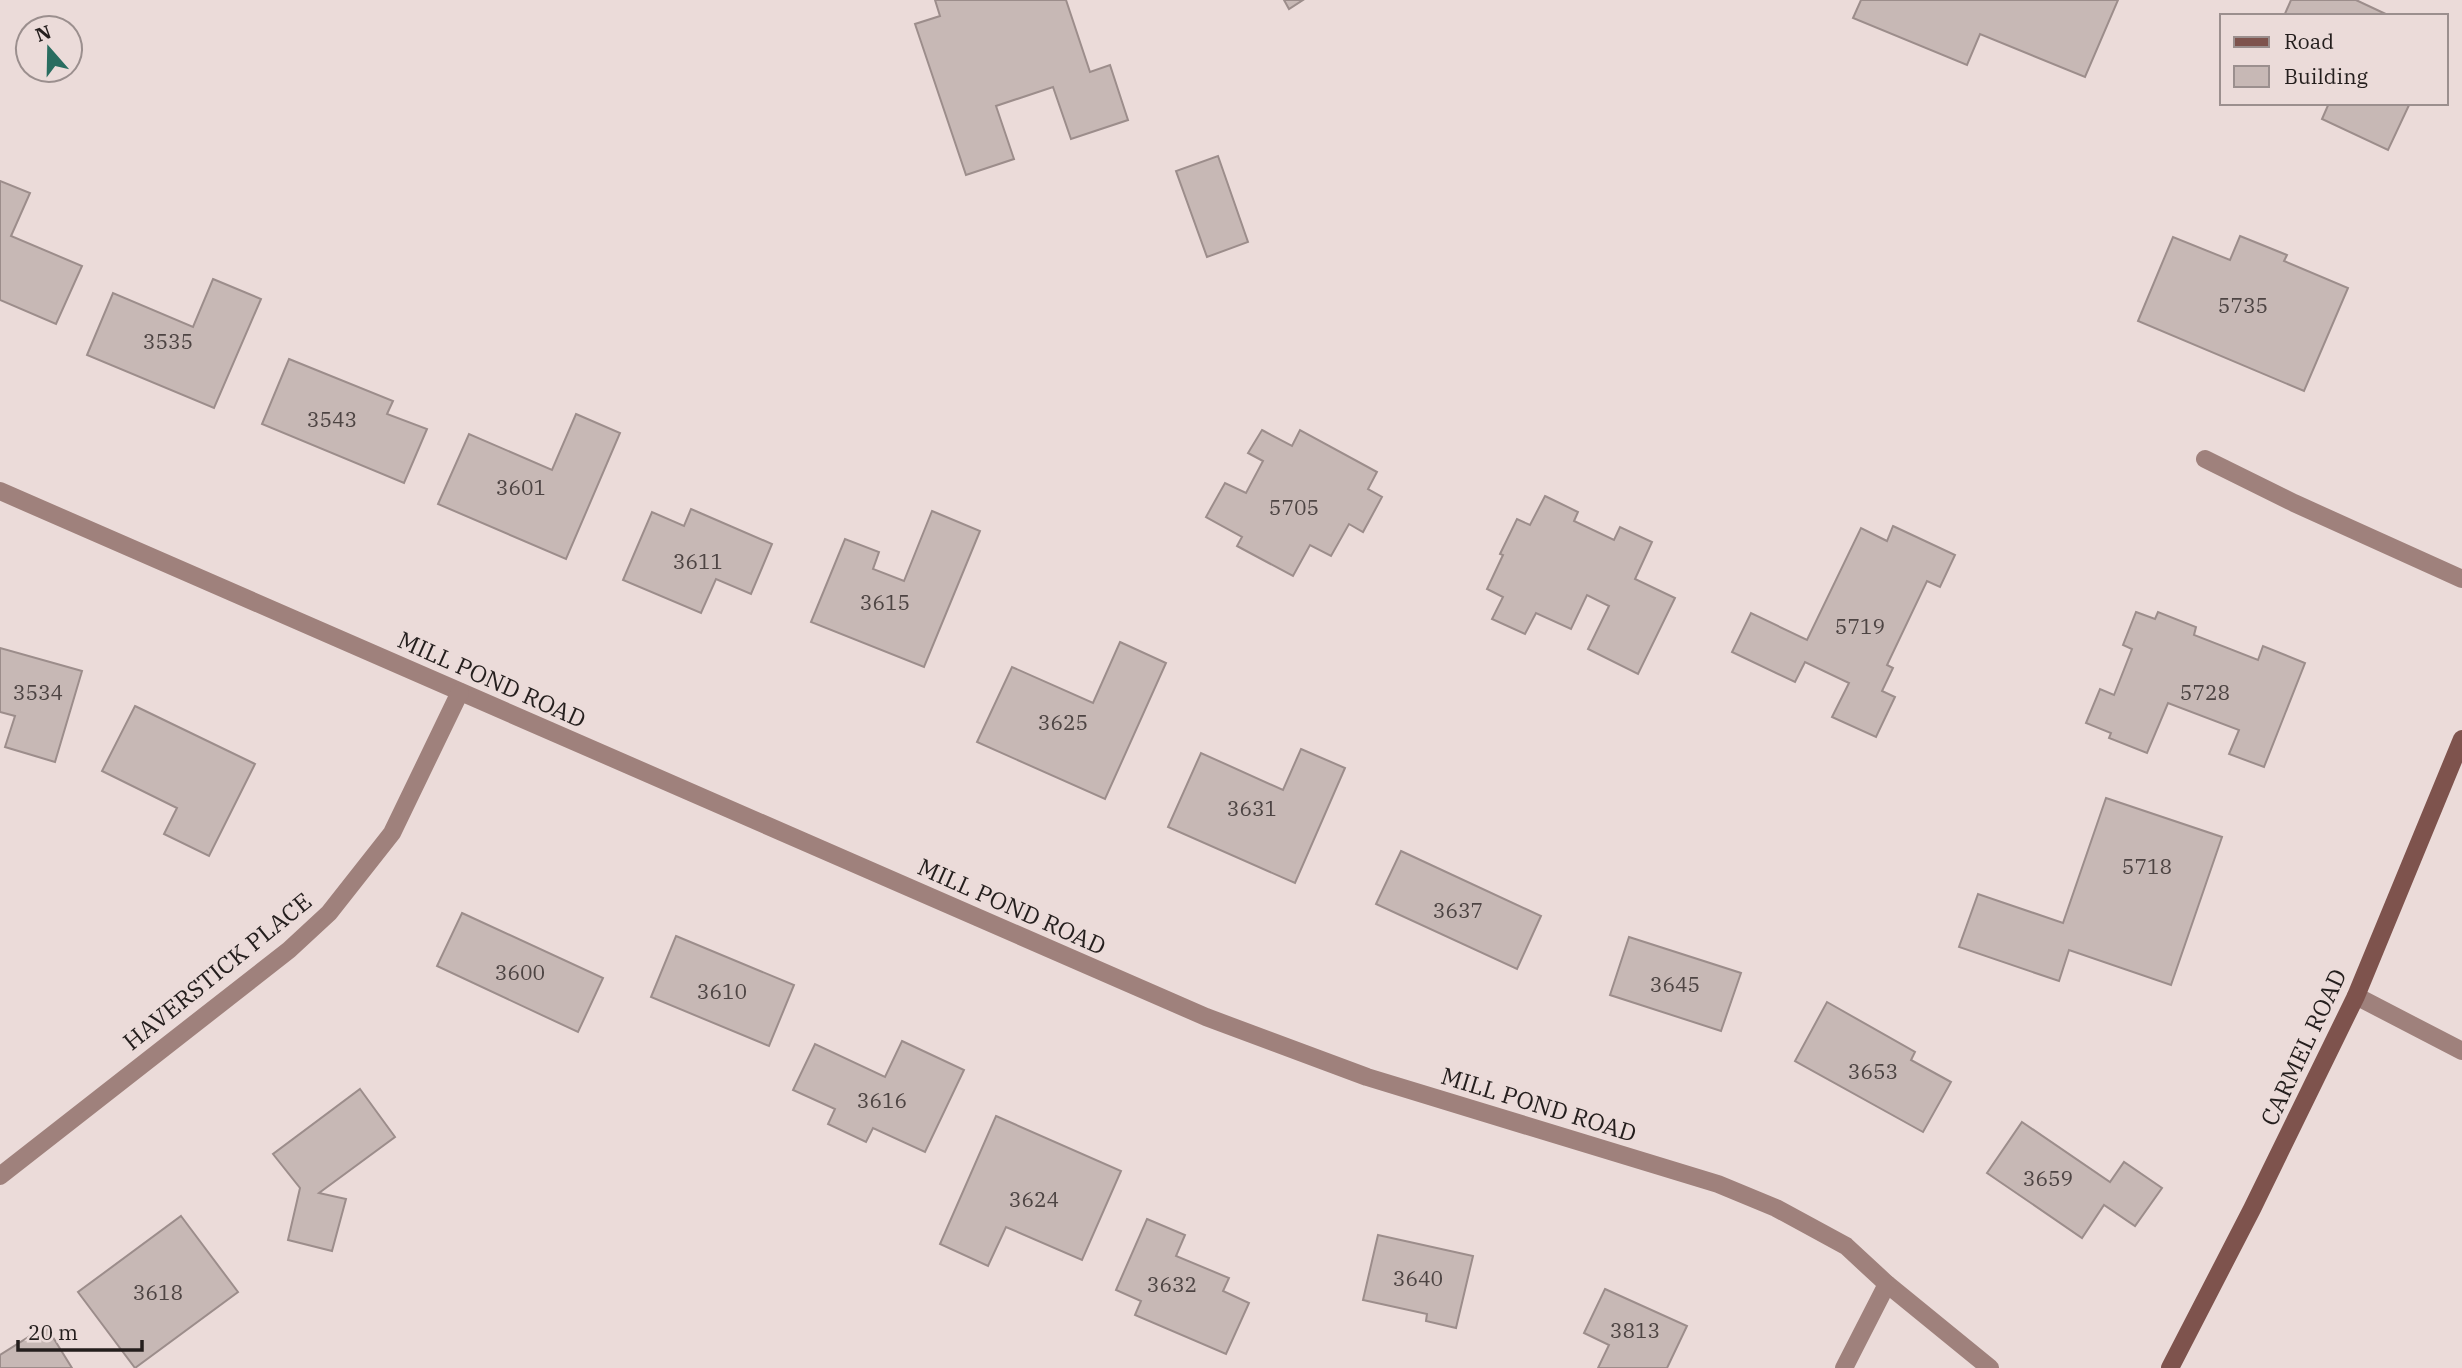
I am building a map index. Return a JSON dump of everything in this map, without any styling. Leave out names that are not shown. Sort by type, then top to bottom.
[{"type":"main road","name":"CARMEL ROAD","points":[[2170,1368],[2252,1209],[2356,996],[2462,739]]},
{"type":"street","points":[[2205,459],[2294,503],[2462,579]]},
{"type":"street","name":"MILL POND ROAD","points":[[0,491],[1206,1017],[1367,1077],[1718,1184],[1765,1203],[1846,1246],[1887,1284],[1990,1368]]},
{"type":"street","name":"HAVERSTICK PLACE","points":[[0,1176],[289,950],[329,913],[393,833],[460,692]]},
{"type":"street","points":[[2356,996],[2462,1051]]},
{"type":"street","points":[[1844,1368],[1887,1284]]},
{"type":"building","points":[[935,0],[1066,0],[1090,72],[1110,65],[1128,120],[1071,139],[1053,87],[996,106],[1014,159],[966,175],[915,24],[940,16]]},
{"type":"building","points":[[1284,0],[1303,0],[1289,9]]},
{"type":"building","points":[[1861,0],[2118,0],[2085,77],[1980,34],[1967,65],[1853,18]]},
{"type":"building","points":[[2291,0],[2356,0],[2386,14],[2285,14]]},
{"type":"building","points":[[2328,105],[2409,105],[2388,150],[2322,119]]},
{"type":"building","points":[[1218,156],[1248,242],[1207,257],[1176,171]]},
{"type":"building","points":[[0,181],[30,193],[11,236],[82,266],[56,324],[0,300]]},
{"type":"building","points":[[2240,236],[2287,255],[2284,261],[2348,288],[2304,391],[2138,321],[2173,237],[2230,260]]},
{"type":"building","points":[[213,279],[261,299],[214,408],[87,355],[113,293],[193,327]]},
{"type":"building","points":[[289,359],[393,401],[387,414],[427,429],[404,483],[262,424]]},
{"type":"building","points":[[576,414],[620,433],[566,559],[438,504],[469,434],[552,470]]},
{"type":"building","points":[[1262,430],[1292,446],[1300,430],[1377,472],[1368,489],[1382,497],[1363,532],[1349,524],[1331,556],[1310,545],[1293,576],[1237,546],[1242,537],[1206,517],[1225,483],[1246,493],[1263,461],[1248,453]]},
{"type":"building","points":[[1545,496],[1578,512],[1574,521],[1614,540],[1620,527],[1652,542],[1635,579],[1675,598],[1638,674],[1588,649],[1609,606],[1587,595],[1571,629],[1536,613],[1525,634],[1492,619],[1503,597],[1487,589],[1503,555],[1500,554],[1517,519],[1530,525]]},
{"type":"building","points":[[691,509],[772,544],[751,594],[716,579],[701,613],[623,580],[652,512],[684,526]]},
{"type":"building","points":[[932,511],[980,531],[924,667],[811,622],[845,539],[879,552],[873,569],[904,581]]},
{"type":"building","points":[[1893,526],[1955,555],[1940,587],[1927,581],[1887,665],[1893,668],[1882,691],[1895,697],[1876,737],[1832,717],[1849,683],[1805,662],[1795,682],[1732,652],[1751,613],[1807,640],[1861,528],[1887,541]]},
{"type":"building","points":[[2136,612],[2155,619],[2158,612],[2196,627],[2194,635],[2258,660],[2263,646],[2305,663],[2264,767],[2229,754],[2239,730],[2168,703],[2147,753],[2109,738],[2111,733],[2086,723],[2100,689],[2114,695],[2132,649],[2123,645]]},
{"type":"building","points":[[1120,642],[1166,663],[1105,799],[977,742],[1012,667],[1093,703]]},
{"type":"building","points":[[0,648],[82,671],[55,762],[5,747],[15,716],[0,712]]},
{"type":"building","points":[[135,706],[255,764],[209,856],[164,834],[177,808],[102,771]]},
{"type":"building","points":[[1301,749],[1345,768],[1295,883],[1168,827],[1201,753],[1283,790]]},
{"type":"building","points":[[2106,798],[2222,837],[2171,985],[2069,950],[2059,981],[1959,947],[1978,894],[2063,923]]},
{"type":"building","points":[[1401,851],[1541,916],[1517,969],[1376,904]]},
{"type":"building","points":[[462,913],[603,978],[578,1032],[437,966]]},
{"type":"building","points":[[676,936],[794,985],[769,1046],[651,997]]},
{"type":"building","points":[[1629,937],[1741,973],[1721,1031],[1610,995]]},
{"type":"building","points":[[1827,1002],[1915,1052],[1911,1060],[1951,1082],[1923,1132],[1795,1061]]},
{"type":"building","points":[[902,1041],[964,1070],[925,1152],[873,1128],[866,1142],[828,1124],[835,1109],[793,1090],[815,1044],[885,1077]]},
{"type":"building","points":[[360,1089],[395,1137],[319,1193],[346,1199],[332,1251],[288,1240],[300,1188],[273,1154]]},
{"type":"building","points":[[996,1116],[1121,1171],[1082,1260],[1006,1227],[988,1266],[940,1244]]},
{"type":"building","points":[[2022,1122],[2110,1182],[2124,1162],[2162,1188],[2135,1226],[2104,1205],[2082,1238],[1987,1173]]},
{"type":"building","points":[[181,1216],[238,1292],[135,1368],[78,1292]]},
{"type":"building","points":[[1147,1219],[1185,1235],[1176,1256],[1229,1278],[1223,1291],[1249,1303],[1226,1354],[1135,1315],[1141,1301],[1116,1290]]},
{"type":"building","points":[[1378,1235],[1473,1256],[1456,1328],[1426,1321],[1427,1314],[1363,1300]]},
{"type":"building","points":[[1605,1289],[1687,1326],[1667,1368],[1598,1368],[1609,1345],[1584,1333]]},
{"type":"building","points":[[46,1326],[72,1368],[0,1368],[0,1355]]}]
